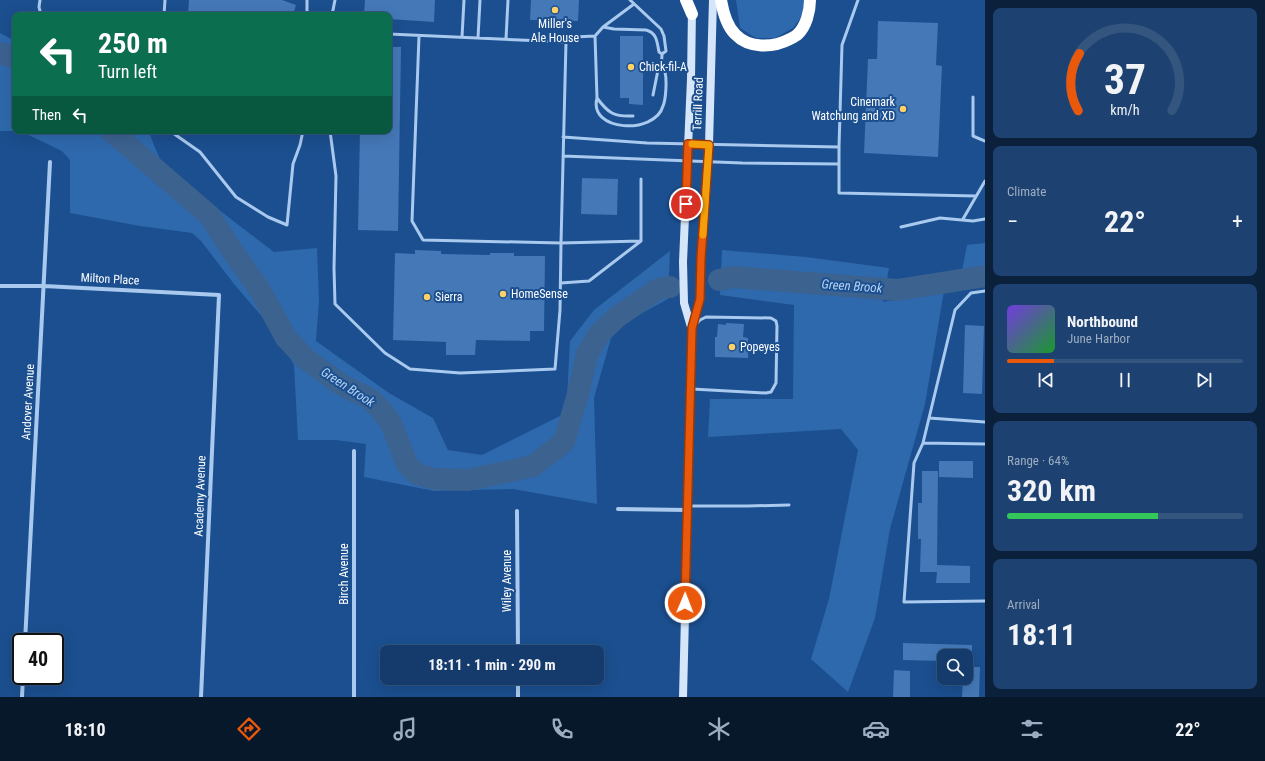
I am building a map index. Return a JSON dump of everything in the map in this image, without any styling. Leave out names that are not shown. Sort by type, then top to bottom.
[{"type":"highway","points":[[686,0],[692,14]]},
{"type":"highway","points":[[721,0],[725,18],[736,36],[752,44],[771,46],[798,35],[809,15],[810,0]]},
{"type":"street","name":"Terrill Road","points":[[692,0],[692,75],[683,262],[684,303],[692,328]]},
{"type":"street","name":"Terrill Road","points":[[683,697],[692,328],[700,299],[701,258],[709,145],[713,0]]},
{"type":"street","name":"Andover Avenue","points":[[25,633],[50,162]]},
{"type":"street","name":"Milton Place","points":[[0,286],[44,286],[219,295]]},
{"type":"street","name":"Academy Avenue","points":[[201,697],[219,295]]},
{"type":"street","name":"Birch Avenue","points":[[354,451],[354,697]]},
{"type":"street","points":[[618,509],[687,508]]},
{"type":"street","name":"Wiley Avenue","points":[[517,511],[518,645]]},
{"type":"street","points":[[22,697],[23,685]]},
{"type":"street","points":[[518,685],[518,697]]},
{"type":"lane","points":[[40,0],[40,12]]},
{"type":"lane","points":[[164,12],[165,0]]},
{"type":"lane","points":[[307,0],[307,12]]},
{"type":"lane","points":[[333,12],[335,0]]},
{"type":"lane","points":[[462,37],[464,0]]},
{"type":"lane","points":[[478,38],[480,0]]},
{"type":"lane","points":[[506,39],[508,0]]},
{"type":"lane","points":[[630,0],[657,25],[664,36],[666,51],[662,54]]},
{"type":"lane","points":[[858,0],[842,45],[839,193],[976,196]]},
{"type":"lane","points":[[392,34],[566,42],[574,37],[595,36],[604,27],[634,4]]},
{"type":"lane","points":[[595,36],[597,98],[595,105],[600,116],[613,125],[635,125],[647,123],[659,115],[663,106],[665,71],[662,65],[662,54],[659,52],[656,38],[650,31],[604,27]]},
{"type":"lane","points":[[418,36],[412,221],[423,240],[561,243],[641,240]]},
{"type":"lane","points":[[330,134],[336,176],[334,268],[335,304],[385,353],[410,369],[460,373],[555,369],[561,283],[566,42]]},
{"type":"lane","points":[[652,95],[658,70],[662,65]]},
{"type":"lane","points":[[973,97],[973,136],[985,141]]},
{"type":"lane","points":[[597,98],[609,113],[618,116],[633,116]]},
{"type":"lane","points":[[174,134],[200,152],[236,197],[268,217],[287,225],[293,164],[300,145],[302,134]]},
{"type":"lane","points":[[563,137],[647,143],[839,148]]},
{"type":"lane","points":[[563,156],[708,162],[839,164]]},
{"type":"lane","points":[[641,179],[641,240]]},
{"type":"lane","points":[[963,219],[985,180]]},
{"type":"lane","points":[[901,227],[940,218],[973,221],[985,219]]},
{"type":"lane","points":[[561,283],[589,281],[641,240]]},
{"type":"lane","points":[[985,291],[971,293],[955,310],[923,443],[914,463],[904,602],[985,601]]},
{"type":"lane","points":[[690,389],[766,393],[771,392],[776,383],[776,321],[771,318],[706,317],[700,320],[692,328]]},
{"type":"lane","points":[[929,418],[985,422]]},
{"type":"lane","points":[[923,443],[985,444]]},
{"type":"lane","points":[[687,508],[789,505]]},
{"type":"shaded area","points":[[736,0],[804,0],[805,2],[802,16],[793,28],[775,38],[756,38],[740,28]]},
{"type":"shaded area","points":[[0,33],[12,39],[12,131],[0,131]]},
{"type":"shaded area","points":[[26,134],[149,134],[163,167],[274,252],[317,248],[319,300],[316,341],[389,393],[433,418],[448,450],[482,455],[562,415],[567,397],[570,341],[594,310],[670,251],[668,299],[624,323],[611,338],[594,398],[597,504],[513,489],[434,491],[364,477],[366,444],[336,440],[298,440],[294,365],[276,333],[234,284],[201,241],[192,233],[140,226],[70,213],[70,160],[62,151]]},
{"type":"shaded area","points":[[985,243],[985,283],[959,286],[967,245]]},
{"type":"shaded area","points":[[722,250],[806,257],[889,268],[883,302],[944,291],[925,404],[890,529],[875,618],[848,692],[811,659],[829,599],[858,450],[841,429],[708,437],[710,399],[793,399],[794,305],[720,295]]},
{"type":"building","points":[[189,0],[282,0],[296,5],[294,12],[188,12]]},
{"type":"building","points":[[365,0],[435,0],[434,22],[392,19],[392,12],[364,12]]},
{"type":"building","name":"Miller's Ale House","points":[[531,0],[579,0],[578,21],[530,20]]},
{"type":"building","name":"Cinemark Watchung and XD","points":[[878,21],[938,23],[936,65],[942,66],[938,157],[864,153],[868,59],[877,59]]},
{"type":"building","name":"Chick-fil-A","points":[[620,36],[643,36],[643,105],[629,104],[629,98],[620,98]]},
{"type":"building","points":[[392,47],[401,47],[398,231],[358,230],[360,134],[392,134]]},
{"type":"building","points":[[582,178],[618,179],[617,215],[581,214]]},
{"type":"building","points":[[415,250],[441,251],[441,254],[490,255],[490,253],[514,253],[514,256],[545,256],[544,331],[530,331],[530,341],[476,340],[475,355],[446,355],[446,342],[393,340],[395,253],[415,254]]},
{"type":"building","name":"Popeyes","points":[[726,323],[744,324],[743,337],[748,338],[748,358],[715,357],[715,337],[717,337],[718,324],[726,325]]},
{"type":"building","points":[[965,325],[984,326],[982,394],[963,393]]},
{"type":"building","points":[[939,461],[973,461],[973,478],[939,477]]},
{"type":"building","points":[[922,471],[938,471],[937,565],[970,566],[970,583],[936,583],[937,572],[920,572],[921,539],[918,539],[918,503],[922,503]]},
{"type":"building","points":[[903,643],[972,645],[972,649],[937,649],[937,661],[903,660]]},
{"type":"building","points":[[973,667],[980,667],[979,697],[962,697],[963,685],[973,685]]},
{"type":"building","points":[[894,670],[910,671],[910,697],[893,697]]},
{"type":"waterway","name":"Green Brook","points":[[0,53],[12,57]]},
{"type":"waterway","name":"Green Brook","points":[[114,134],[210,216],[260,290],[286,338],[305,358],[340,384],[370,399],[391,423],[407,464],[417,474],[434,479],[468,480],[533,466],[564,442],[578,394],[587,354],[599,334],[617,317],[658,289],[670,287]]},
{"type":"waterway","name":"Green Brook","points":[[719,280],[733,277],[897,290],[985,276]]},
{"type":"slow traffic","points":[[692,144],[709,145],[703,235]]},
{"type":"place","name":"Miller's Ale House","points":[[555,10]]},
{"type":"place","name":"Chick-fil-A","points":[[631,67]]},
{"type":"place","name":"Cinemark Watchung and XD","points":[[903,109]]},
{"type":"place","name":"HomeSense","points":[[503,294]]},
{"type":"place","name":"Sierra","points":[[427,297]]},
{"type":"place","name":"Popeyes","points":[[732,347]]},
{"type":"route","points":[[685,603],[692,328],[700,299],[701,258],[709,145],[688,144],[686,204]]}]
